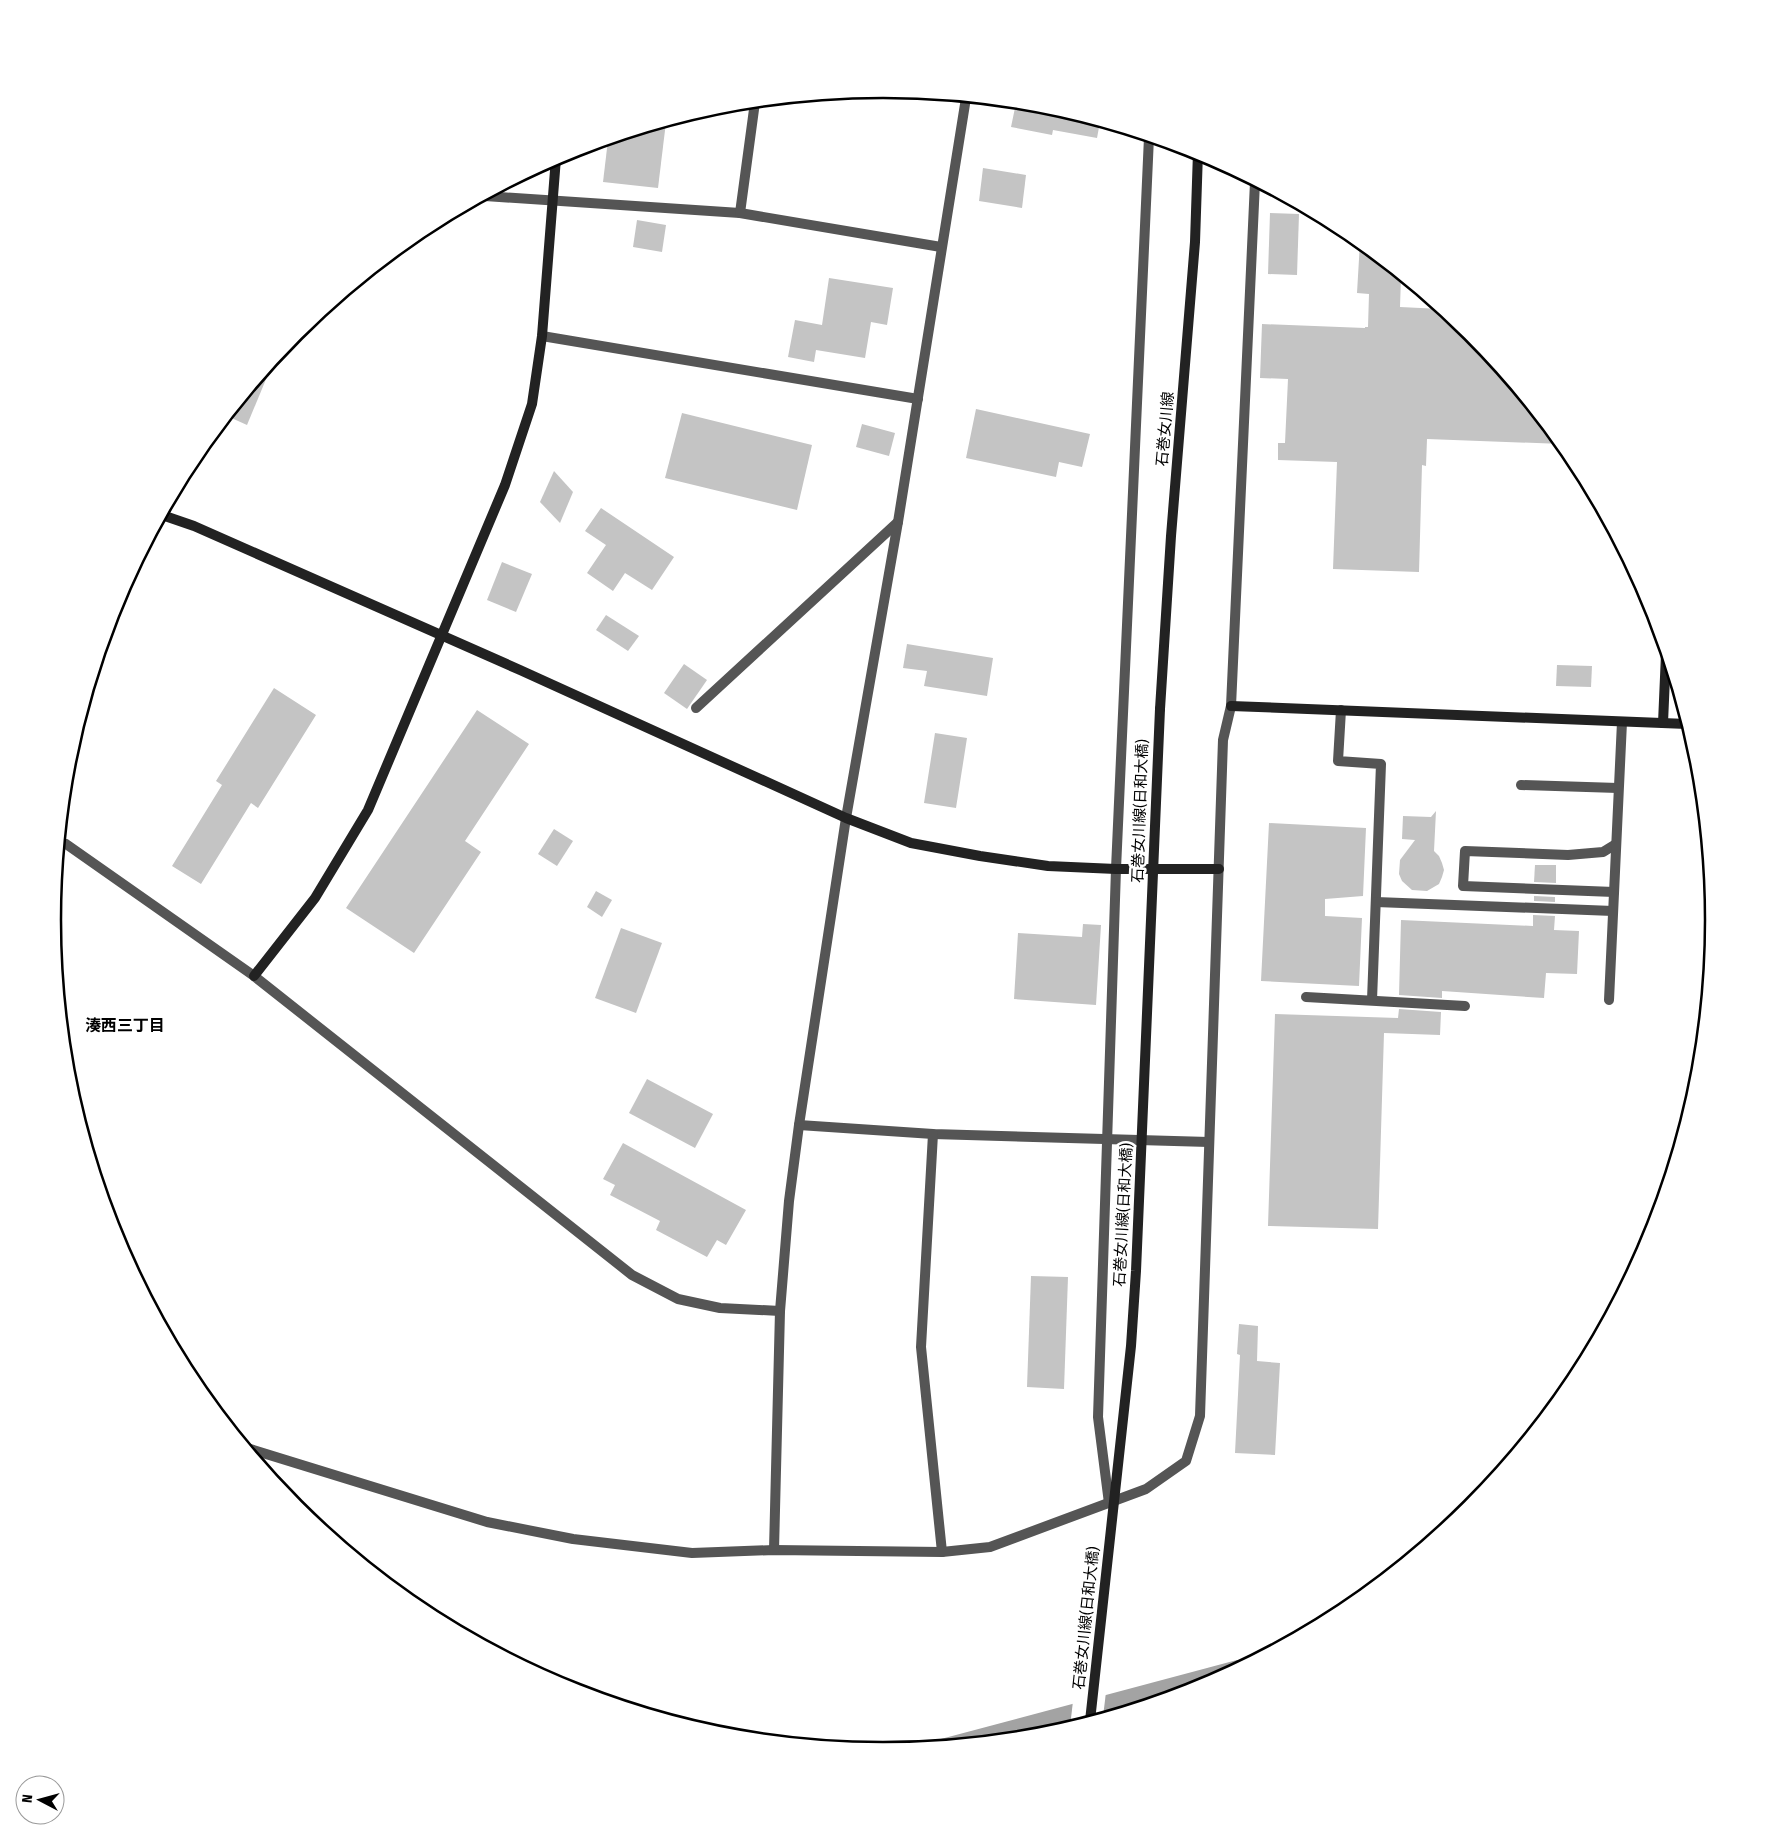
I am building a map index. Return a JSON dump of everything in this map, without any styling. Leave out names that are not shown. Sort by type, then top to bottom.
[{"type":"street","points":[[774,1550],[780,1311],[789,1201],[799,1125],[846,818],[898,522],[965,103]]},
{"type":"street","points":[[740,213],[754,109]]},
{"type":"street","points":[[1109,1503],[1098,1418],[1116,869],[1149,143]]},
{"type":"street","name":"石巻女川線","points":[[1160,709],[1171,536],[1196,242],[1198,161]]},
{"type":"street","points":[[254,976],[315,898],[368,810],[505,485],[532,404],[542,336],[555,167]]},
{"type":"street","points":[[256,1451],[487,1522],[573,1539],[692,1553],[774,1550],[942,1552],[990,1547],[1146,1489],[1186,1461],[1200,1416],[1223,740],[1231,706],[1255,188]]},
{"type":"street","points":[[494,196],[740,213],[942,247]]},
{"type":"street","points":[[542,336],[918,399]]},
{"type":"street","points":[[167,517],[194,526],[520,670],[846,818],[910,843],[971,855],[1048,866],[1116,869],[1219,869]]},
{"type":"street","points":[[696,708],[898,522]]},
{"type":"street","points":[[1663,723],[1665,670]]},
{"type":"street","points":[[1231,706],[1681,724]]},
{"type":"street","name":"石巻女川線(日和大橋)","points":[[1091,1715],[1131,1346],[1136,1271],[1160,709]]},
{"type":"street","points":[[1341,710],[1338,760],[1381,764],[1372,1000]]},
{"type":"street","points":[[1609,1000],[1622,722]]},
{"type":"street","points":[[1521,784],[1618,788]]},
{"type":"street","points":[[65,844],[254,976],[632,1275],[678,1299],[720,1308],[780,1311]]},
{"type":"street","points":[[1614,892],[1464,886],[1466,851],[1568,855],[1603,852],[1616,844]]},
{"type":"street","points":[[1376,902],[1613,911]]},
{"type":"street","points":[[1306,997],[1465,1006]]},
{"type":"street","points":[[799,1125],[933,1134],[1209,1142]]},
{"type":"street","points":[[933,1134],[921,1347],[942,1552]]},
{"type":"shaded area","points":[[1239,1660],[1147,1698],[1096,1714],[990,1735],[937,1740]]},
{"type":"pier","points":[[1106,1692],[1104,1712],[1071,1720],[1073,1701]]},
{"type":"building","points":[[1015,109],[1099,127],[1097,138],[1053,130],[1052,135],[1011,127]]},
{"type":"building","points":[[665,127],[658,188],[603,182],[607,146]]},
{"type":"building","points":[[983,168],[1026,175],[1022,208],[979,201]]},
{"type":"building","points":[[1270,213],[1299,214],[1297,275],[1268,274]]},
{"type":"building","points":[[637,220],[666,225],[662,252],[633,247]]},
{"type":"building","points":[[1359,251],[1401,282],[1400,307],[1432,309],[1464,339],[1501,378],[1552,444],[1427,439],[1426,466],[1422,465],[1419,572],[1333,569],[1337,462],[1278,460],[1278,443],[1285,443],[1288,379],[1260,378],[1262,324],[1365,328],[1368,327],[1369,294],[1357,293]]},
{"type":"building","points":[[829,278],[893,288],[887,325],[871,322],[865,358],[816,350],[814,362],[788,357],[795,320],[822,325]]},
{"type":"building","points":[[268,375],[247,425],[232,418]]},
{"type":"building","points":[[976,409],[1090,434],[1082,467],[1059,462],[1056,477],[966,458]]},
{"type":"building","points":[[682,413],[812,445],[797,510],[665,478]]},
{"type":"building","points":[[862,424],[895,433],[889,456],[856,447]]},
{"type":"building","points":[[554,471],[573,492],[560,523],[540,502]]},
{"type":"building","points":[[601,508],[674,557],[652,590],[625,573],[613,591],[587,573],[606,545],[585,531]]},
{"type":"building","points":[[502,562],[532,574],[516,612],[487,600]]},
{"type":"building","points":[[606,615],[639,636],[628,651],[596,630]]},
{"type":"building","points":[[907,644],[993,658],[987,696],[924,686],[927,671],[903,668]]},
{"type":"building","points":[[684,664],[707,680],[687,709],[664,693]]},
{"type":"building","points":[[1557,665],[1592,666],[1591,687],[1556,686]]},
{"type":"building","points":[[274,688],[316,715],[258,808],[251,803],[201,884],[172,866],[222,785],[216,781]]},
{"type":"building","points":[[477,710],[529,744],[465,841],[481,852],[414,953],[346,908]]},
{"type":"building","points":[[935,733],[967,738],[956,808],[924,803]]},
{"type":"building","points":[[1436,811],[1434,851],[1442,863],[1444,870],[1442,877],[1439,884],[1427,891],[1412,890],[1402,881],[1399,874],[1400,860],[1415,840],[1402,839],[1403,816],[1431,817]]},
{"type":"building","points":[[1269,823],[1366,828],[1363,896],[1325,899],[1325,916],[1362,918],[1359,986],[1261,981]]},
{"type":"building","points":[[554,829],[573,841],[557,866],[538,854]]},
{"type":"building","points":[[1535,865],[1556,865],[1556,883],[1534,882]]},
{"type":"building","points":[[596,891],[612,900],[602,917],[587,907]]},
{"type":"building","points":[[1534,896],[1555,897],[1555,902],[1534,901]]},
{"type":"building","points":[[1533,915],[1555,916],[1554,930],[1579,931],[1577,974],[1546,973],[1544,998],[1442,991],[1442,998],[1399,995],[1401,920],[1533,926]]},
{"type":"building","points":[[1083,924],[1101,925],[1096,1005],[1014,999],[1018,933],[1082,937]]},
{"type":"building","points":[[621,928],[662,943],[636,1013],[595,998]]},
{"type":"building","points":[[1399,1009],[1441,1012],[1440,1035],[1384,1033],[1378,1229],[1268,1226],[1275,1014],[1398,1018]]},
{"type":"building","points":[[647,1079],[713,1114],[695,1148],[629,1113]]},
{"type":"building","points":[[623,1143],[746,1210],[726,1245],[717,1240],[707,1257],[656,1230],[660,1221],[610,1195],[615,1185],[603,1179]]},
{"type":"building","points":[[1031,1276],[1068,1277],[1064,1389],[1027,1387]]},
{"type":"building","points":[[1239,1324],[1258,1326],[1257,1361],[1280,1363],[1275,1455],[1235,1453],[1240,1355],[1237,1354]]},
{"type":"district","name":"湊西三丁目","points":[[125,1025]]}]
